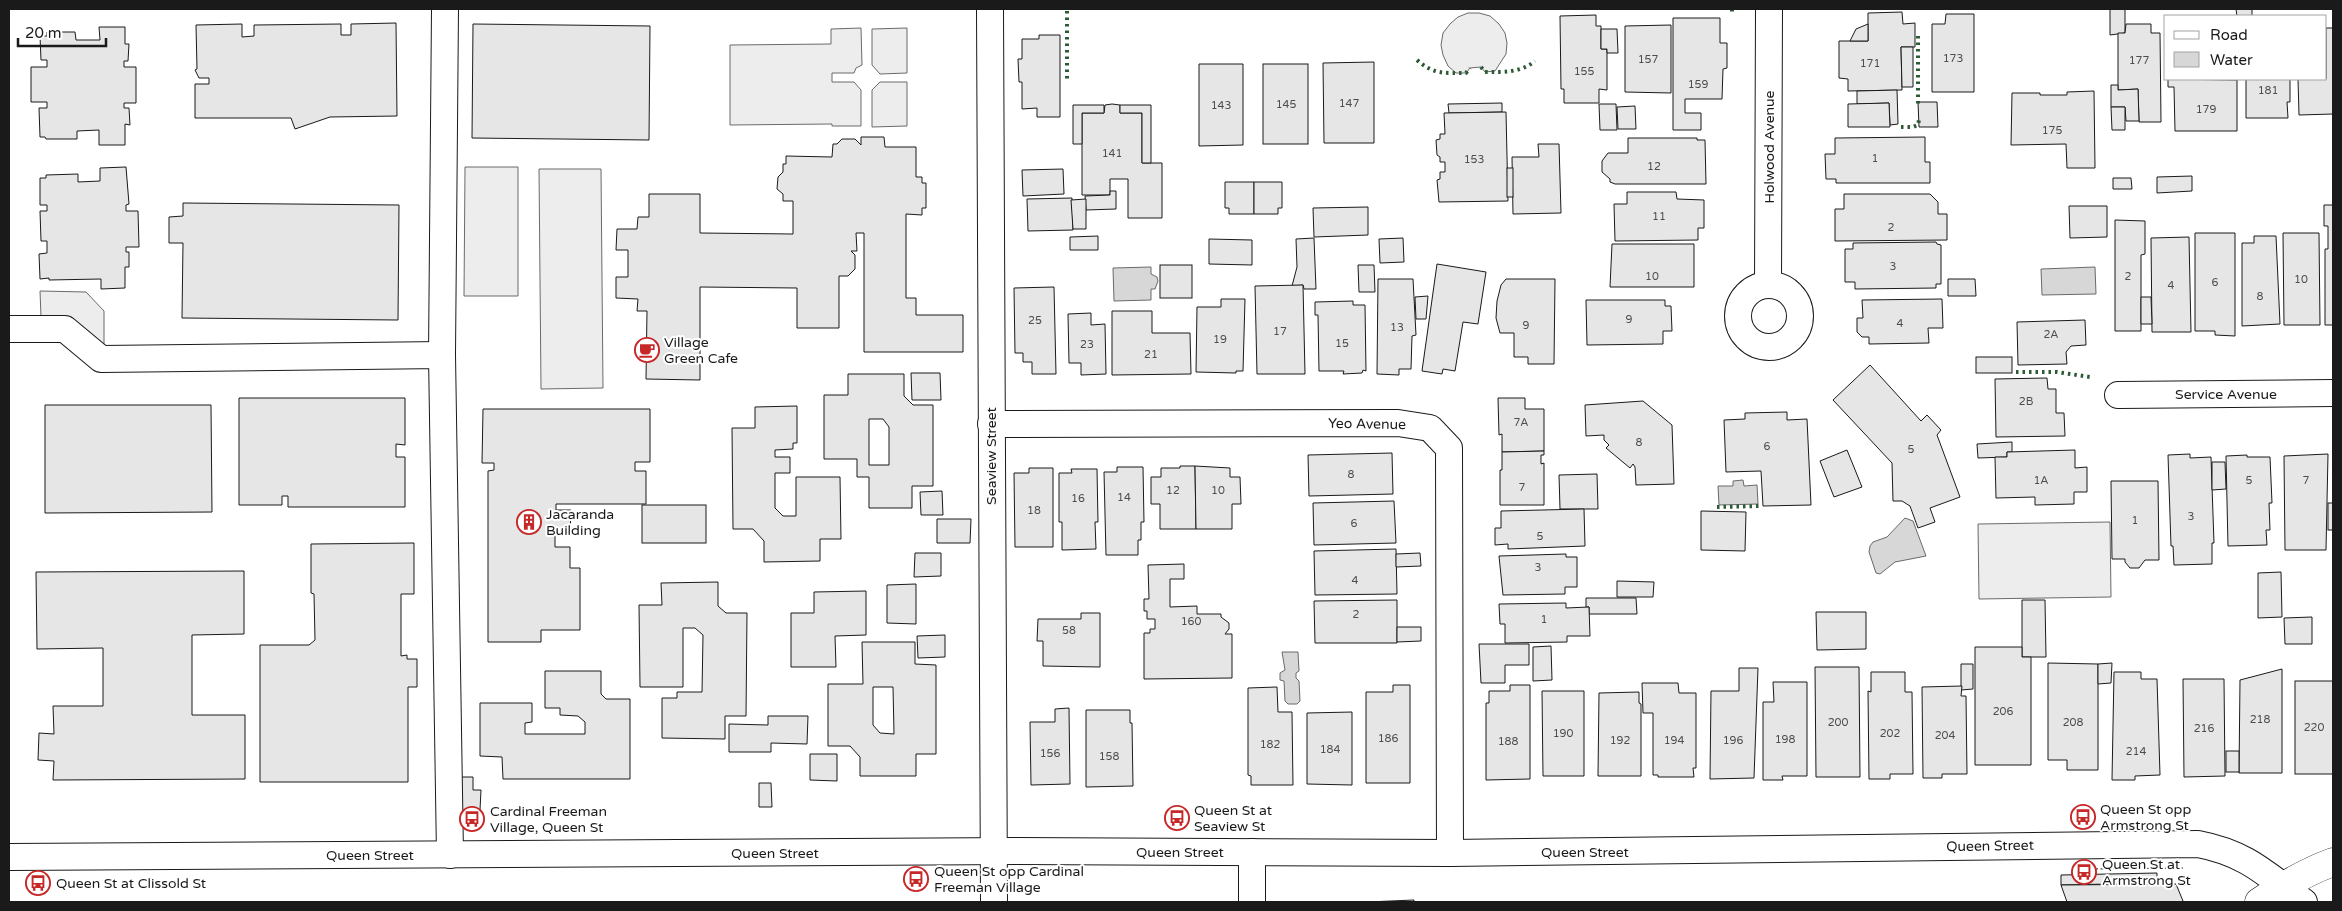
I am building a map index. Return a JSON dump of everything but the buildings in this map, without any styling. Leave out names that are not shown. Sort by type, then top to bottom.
[{"type":"street","points":[[445,9],[442,355],[450,854]]},
{"type":"street","name":"Seaview Street","points":[[990,9],[994,902]]},
{"type":"street","name":"Holwood Avenue","points":[[1768,285],[1769,9]]},
{"type":"street","points":[[9,329],[65,329],[101,359],[442,355]]},
{"type":"street","name":"Service Avenue","points":[[2118,395],[2333,393]]},
{"type":"street","name":"Yeo Avenue","points":[[991,424],[1398,423],[1430,428],[1449,448],[1450,853]]},
{"type":"street","name":"Queen Street","points":[[9,857],[993,851],[1450,853],[2198,844],[2242,857],[2293,894]]},
{"type":"street","points":[[1252,852],[1252,902]]},
{"type":"street","points":[[2259,902],[2293,894],[2318,868],[2333,862]]},
{"type":"shaded area","points":[[1468,13],[1490,16],[1505,33],[1507,43],[1506,54],[1495,71],[1485,72],[1481,67],[1470,68],[1466,73],[1456,73],[1448,66],[1441,45],[1443,33],[1458,17]]},
{"type":"shaded area","points":[[861,28],[862,65],[856,68],[854,73],[832,73],[832,82],[854,82],[861,90],[861,126],[832,126],[832,124],[730,125],[730,45],[831,44],[831,29]]},
{"type":"shaded area","points":[[907,28],[907,73],[880,74],[872,65],[872,29]]},
{"type":"shaded area","points":[[880,82],[907,82],[907,126],[872,127],[872,90]]},
{"type":"shaded area","points":[[465,167],[518,167],[518,296],[464,296]]},
{"type":"shaded area","points":[[539,169],[601,169],[603,388],[541,389]]},
{"type":"shaded area","points":[[40,291],[86,292],[104,311],[104,346],[41,317]]},
{"type":"shaded area","points":[[2110,522],[2111,597],[1979,599],[1978,524]]},
{"type":"water","points":[[1151,267],[1151,274],[1157,277],[1158,281],[1155,289],[1151,289],[1151,300],[1114,301],[1113,268]]},
{"type":"water","points":[[2095,267],[2096,294],[2042,295],[2041,269]]},
{"type":"water","points":[[1743,480],[1744,486],[1757,485],[1758,504],[1719,505],[1718,486],[1733,486],[1733,481]]},
{"type":"water","points":[[1905,518],[1913,521],[1926,556],[1895,562],[1880,574],[1876,573],[1869,552],[1870,546],[1873,542],[1887,537]]},
{"type":"water","points":[[1282,652],[1298,652],[1299,671],[1296,673],[1296,678],[1299,681],[1300,701],[1297,704],[1288,704],[1285,701],[1284,681],[1280,680],[1280,673],[1285,670]]},
{"type":"hedge","points":[[1067,11],[1067,82]]},
{"type":"hedge","points":[[1918,36],[1918,105]]},
{"type":"hedge","points":[[1417,60],[1434,71],[1440,72],[1466,73],[1470,68]]},
{"type":"hedge","points":[[1481,67],[1485,72],[1512,71],[1524,68],[1535,61]]},
{"type":"hedge","points":[[1901,127],[1913,127],[1918,125],[1919,120]]},
{"type":"hedge","points":[[2016,372],[2057,372],[2090,377]]},
{"type":"hedge","points":[[1717,507],[1759,506]]},
{"type":"fence","points":[[2092,869],[2183,868]]},
{"type":"place","name":"Village Green Cafe","points":[[647,350]]},
{"type":"place","name":"Jacaranda Building","points":[[529,522]]},
{"type":"place","name":"Queen St opp Armstrong St","points":[[2083,817]]},
{"type":"place","name":"Queen St at Seaview St","points":[[1177,818]]},
{"type":"place","name":"Cardinal Freeman Village, Queen St","points":[[472,819]]},
{"type":"place","name":"Queen St at Armstrong St","points":[[2084,872]]},
{"type":"place","name":"Queen St opp Cardinal Freeman Village","points":[[916,879]]},
{"type":"place","name":"Queen St at Clissold St","points":[[38,883]]}]
